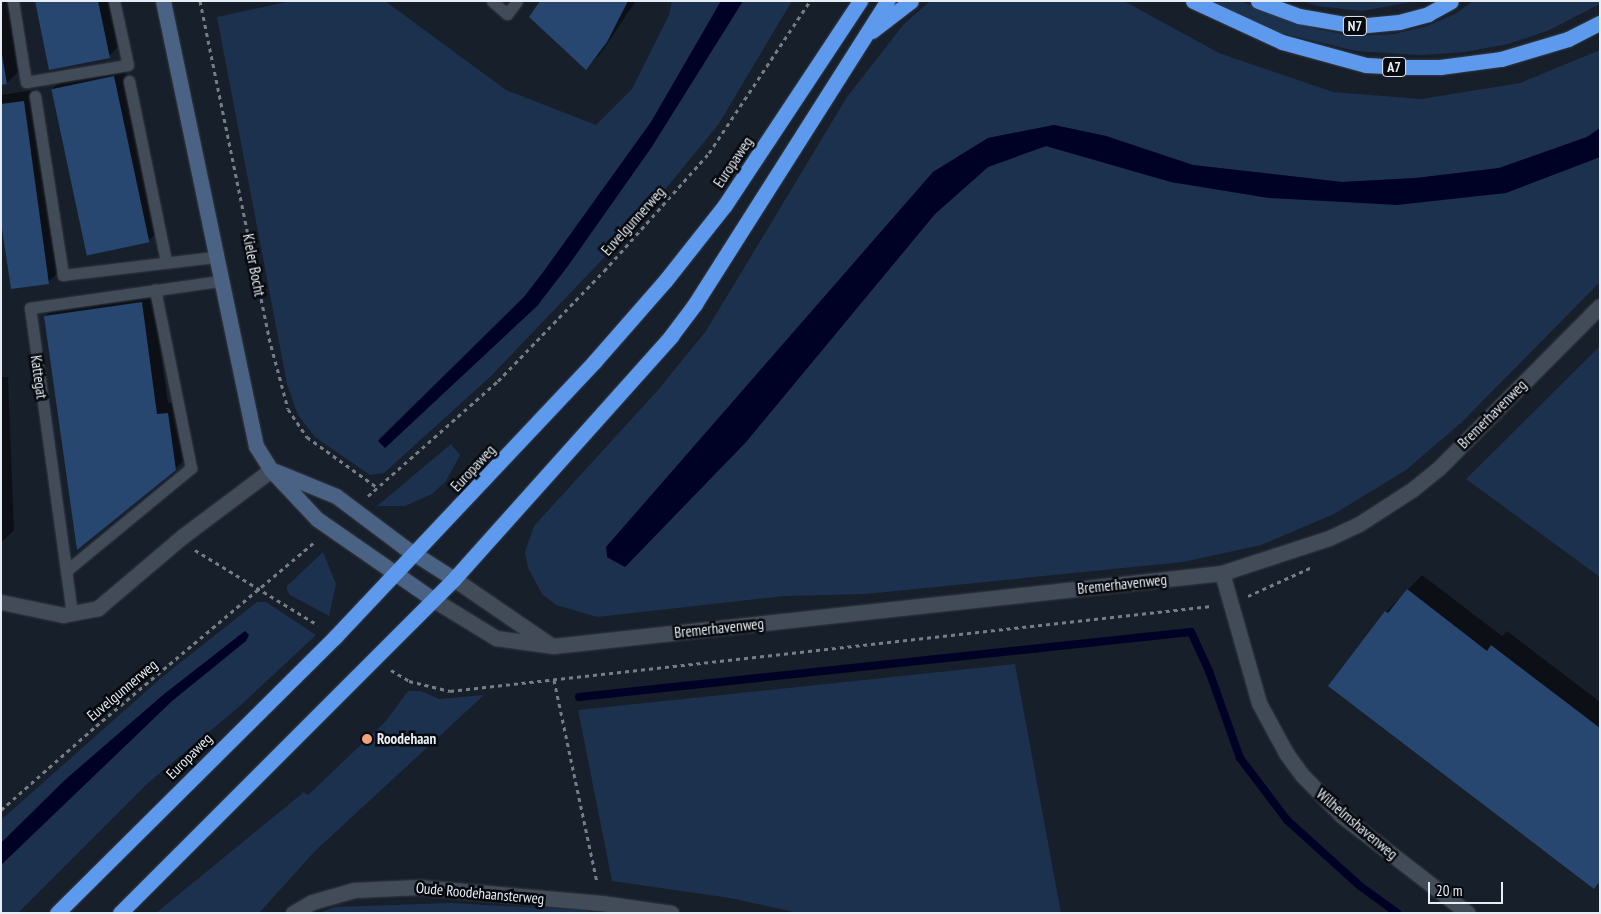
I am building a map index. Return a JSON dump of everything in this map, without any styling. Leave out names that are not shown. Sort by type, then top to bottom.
[{"type":"highway","points":[[844,30],[853,1]]},
{"type":"highway","name":"Europaweg","points":[[57,913],[336,637],[397,574],[665,281],[724,205],[844,30],[860,1]]},
{"type":"highway","points":[[120,913],[434,600],[672,336],[695,304],[886,1]]},
{"type":"highway","points":[[863,38],[911,1]]},
{"type":"highway","name":"A7","points":[[1193,1],[1282,42],[1366,65],[1400,67],[1440,67],[1500,59],[1568,38],[1600,23]]},
{"type":"highway","name":"N7","points":[[1258,1],[1299,16],[1357,26],[1399,22],[1428,14],[1452,1]]},
{"type":"street","points":[[163,1],[250,432],[271,470],[317,519],[434,600]]},
{"type":"street","name":"Bremerhavenweg","points":[[434,600],[496,638],[552,646],[1222,573],[1329,538],[1359,524],[1413,489],[1438,468],[1600,306]]},
{"type":"street","points":[[271,470],[336,496],[415,555],[454,579],[552,646]]},
{"type":"street","points":[[1,602],[45,613],[72,614],[98,608],[183,536],[271,470]]},
{"type":"street","name":"Wilhelmshavenweg","points":[[1222,573],[1259,703],[1286,753],[1302,775],[1341,815],[1468,913]]},
{"type":"street","name":"Oude Roodehaansterweg","points":[[293,913],[334,894],[374,888],[419,887],[601,903],[671,913]]},
{"type":"lane","points":[[13,1],[26,82],[128,65],[114,1]]},
{"type":"lane","points":[[492,1],[507,14],[517,1]]},
{"type":"lane","points":[[129,81],[166,262]]},
{"type":"lane","points":[[35,96],[63,275],[215,257]]},
{"type":"lane","name":"Kattegat","points":[[72,614],[30,308],[220,281]]},
{"type":"lane","points":[[66,571],[191,468],[155,290]]},
{"type":"path","name":"Kieler Bocht","points":[[200,1],[269,338],[288,410],[307,437],[378,488]]},
{"type":"path","name":"Euvelgunnerweg","points":[[444,431],[498,381],[604,271],[709,153],[810,1]]},
{"type":"path","points":[[183,536],[203,556],[259,588],[336,637]]},
{"type":"path","name":"Euvelgunnerweg","points":[[1,810],[259,588]]},
{"type":"path","points":[[374,659],[409,681],[425,686]]},
{"type":"path","points":[[554,680],[601,903]]},
{"type":"shaded area","points":[[291,1],[385,1],[506,90],[596,125],[632,89],[669,15],[672,1],[721,1],[651,122],[544,271],[524,297],[378,440],[385,448],[537,306],[651,148],[743,1],[792,1],[718,125],[640,220],[491,376],[384,473],[370,475],[315,437],[298,415],[287,384],[217,17]]},
{"type":"shaded area","points":[[721,1],[743,1],[651,148],[568,266],[537,306],[385,448],[378,441],[524,297],[544,271],[651,122]]},
{"type":"shaded area","points":[[930,1],[1124,1],[1219,53],[1333,92],[1421,99],[1520,83],[1600,50],[1600,128],[1587,137],[1499,168],[1416,178],[1342,182],[1193,165],[1106,136],[1054,125],[988,138],[933,172],[607,547],[607,557],[625,567],[746,442],[935,214],[988,167],[1046,146],[1171,182],[1269,198],[1506,193],[1600,157],[1600,282],[1462,422],[1406,470],[1334,514],[1261,545],[1183,562],[866,594],[784,596],[597,617],[556,605],[542,594],[528,568],[525,552],[534,526],[658,390],[706,331],[847,97],[904,24]]},
{"type":"shaded area","points":[[1210,1],[1240,1],[1317,29],[1353,36],[1394,34],[1427,26],[1455,14],[1473,1],[1600,1],[1600,4],[1547,31],[1508,44],[1465,52],[1422,55],[1356,51],[1281,33]]},
{"type":"shaded area","points":[[1303,1],[1417,1],[1362,11],[1317,6]]},
{"type":"shaded area","points":[[1054,125],[1106,136],[1193,165],[1342,182],[1416,178],[1499,168],[1587,137],[1600,128],[1600,157],[1506,193],[1397,205],[1269,198],[1171,182],[1046,146],[988,167],[935,214],[746,442],[625,567],[607,557],[606,547],[933,172],[988,138]]},
{"type":"shaded area","points":[[1600,346],[1600,577],[1466,479]]},
{"type":"shaded area","points":[[451,444],[460,455],[446,481],[432,494],[405,506],[377,506]]},
{"type":"shaded area","points":[[323,552],[336,584],[329,616],[290,595],[287,590],[287,586]]},
{"type":"shaded area","points":[[257,602],[266,602],[316,635],[241,705],[147,784],[18,913],[1,913],[1,865],[245,631],[163,695],[65,780],[1,843],[1,820],[161,678]]},
{"type":"shaded area","points":[[245,631],[249,635],[246,641],[172,701],[1,865],[1,843],[65,780],[163,695]]},
{"type":"shaded area","points":[[1015,664],[1061,913],[798,913],[730,898],[612,881],[578,710]]},
{"type":"shaded area","points":[[408,691],[421,691],[439,699],[484,695],[315,851],[259,913],[156,913],[304,792],[308,795],[386,721]]},
{"type":"shaded area","points":[[451,903],[579,910],[598,913],[320,913],[334,907]]},
{"type":"building","points":[[35,1],[98,1],[110,58],[49,70]]},
{"type":"building","points":[[540,1],[628,1],[607,42],[586,70],[529,17]]},
{"type":"building","points":[[1,49],[7,84],[1,85]]},
{"type":"building","points":[[114,76],[149,242],[87,256],[51,89]]},
{"type":"building","points":[[24,101],[49,284],[11,289],[1,222],[1,104]]},
{"type":"building","points":[[142,302],[157,414],[168,413],[176,470],[77,550],[44,316]]},
{"type":"building","points":[[1407,589],[1487,651],[1491,645],[1600,728],[1600,881],[1594,889],[1328,686],[1385,611],[1388,613]]},
{"type":"waterway","points":[[579,697],[1191,632],[1209,671],[1240,758],[1287,820],[1360,886],[1397,913]]},
{"type":"place","name":"Roodehaan","points":[[367,739]]}]
